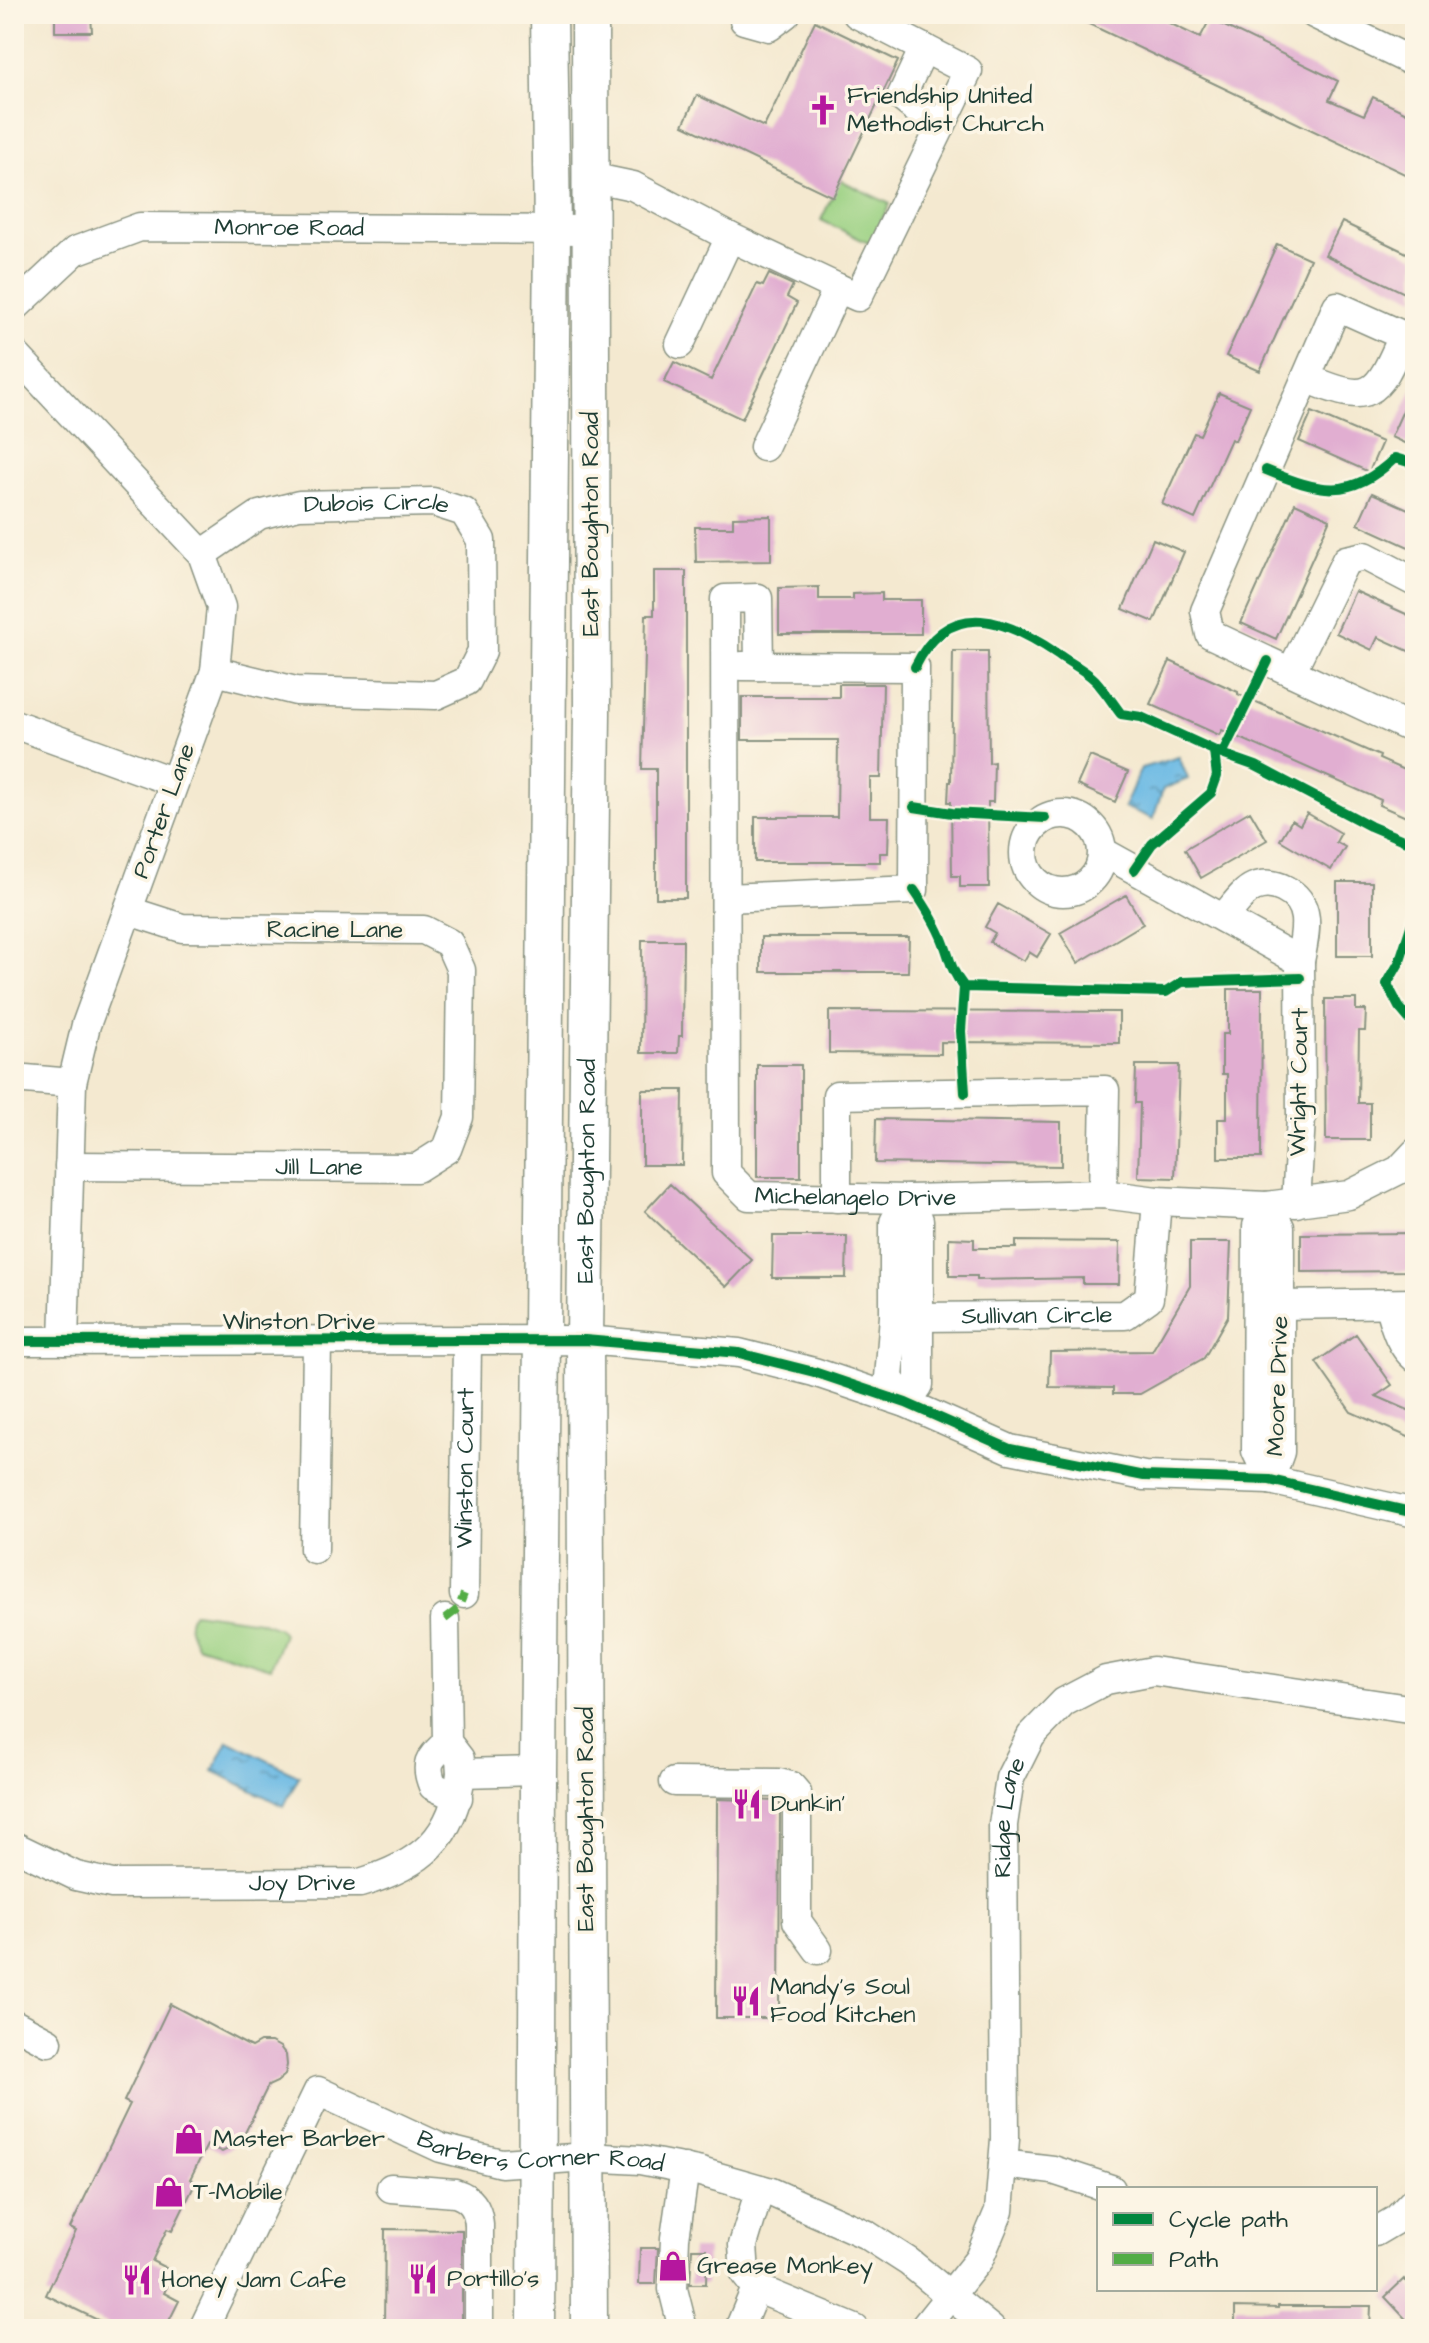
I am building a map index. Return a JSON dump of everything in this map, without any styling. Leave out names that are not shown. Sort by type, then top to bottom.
[{"type":"main road","name":"East Boughton Road","points":[[536,2329],[552,231],[549,14]]},
{"type":"main road","name":"East Boughton Road","points":[[589,2329],[585,1340],[592,713],[590,14]]},
{"type":"street","points":[[746,14],[744,20],[769,27],[786,14]]},
{"type":"street","points":[[590,177],[633,186],[730,237],[858,297],[968,71],[857,14]]},
{"type":"street","points":[[1314,14],[1415,63]]},
{"type":"street","points":[[924,48],[901,97],[940,128]]},
{"type":"street","name":"Monroe Road","points":[[14,308],[75,251],[140,227],[591,230]]},
{"type":"street","points":[[680,344],[730,237]]},
{"type":"street","points":[[764,447],[838,288]]},
{"type":"street","points":[[1306,378],[1342,393],[1364,392],[1383,379],[1409,338],[1337,306],[1205,611],[1210,634],[1415,730]]},
{"type":"street","name":"Porter Lane","points":[[14,353],[202,554],[221,607],[215,671],[86,1025],[72,1083],[64,1341]]},
{"type":"street","name":"Dubois Circle","points":[[202,554],[259,515],[299,505],[433,502],[464,512],[481,540],[482,651],[467,681],[436,695],[296,691],[215,671]]},
{"type":"street","points":[[1291,672],[1346,560],[1365,556],[1415,582]]},
{"type":"street","name":"Michelangelo Drive","points":[[759,666],[758,598],[725,599],[726,1173],[749,1196],[908,1199],[1103,1194],[1157,1201],[1267,1206],[1349,1195],[1399,1170],[1415,1153]]},
{"type":"street","points":[[726,666],[915,667],[914,890],[726,898]]},
{"type":"street","points":[[14,724],[174,782]]},
{"type":"street","points":[[1103,852],[1300,961]]},
{"type":"street","name":"Wright Court","points":[[1223,918],[1251,888],[1264,885],[1289,891],[1305,911],[1307,925],[1300,961],[1301,1118],[1296,1203]]},
{"type":"street","name":"Racine Lane","points":[[129,911],[182,928],[424,930],[449,943],[461,970],[461,1033]]},
{"type":"street","name":"Jill Lane","points":[[69,1166],[417,1168],[447,1149],[459,1117],[461,1033]]},
{"type":"street","points":[[14,1078],[72,1083]]},
{"type":"street","points":[[837,1198],[837,1095],[1105,1090],[1103,1194]]},
{"type":"street","points":[[908,1199],[919,1220],[919,1385],[906,1403],[889,1378],[894,1316],[894,1222],[908,1199]]},
{"type":"street","name":"Sullivan Circle","points":[[919,1317],[1125,1315],[1149,1298],[1157,1201]]},
{"type":"street","name":"Moore Drive","points":[[1267,1206],[1280,1227],[1280,1452],[1270,1480]]},
{"type":"street","name":"Moore Drive","points":[[1267,1206],[1257,1226],[1256,1451],[1270,1480]]},
{"type":"street","points":[[1280,1305],[1401,1303],[1400,1340],[1405,1350],[1415,1358]]},
{"type":"street","name":"Winston Drive","points":[[14,1341],[585,1340],[739,1353],[814,1372],[906,1403],[1010,1449],[1144,1476],[1270,1480],[1415,1513]]},
{"type":"street","points":[[314,1549],[317,1342]]},
{"type":"street","name":"Winston Court","points":[[464,1594],[467,1342]]},
{"type":"street","points":[[445,1619],[447,1742],[460,1759],[460,1786],[538,1771]]},
{"type":"street","name":"Ridge Lane","points":[[923,2329],[979,2259],[999,2211],[1003,2164],[1003,1825],[1010,1778],[1031,1736],[1064,1702],[1106,1680],[1153,1671],[1415,1710]]},
{"type":"street","points":[[674,1782],[779,1783],[791,1786],[797,1793],[797,1921],[818,1950]]},
{"type":"street","name":"Joy Drive","points":[[14,1846],[76,1876],[112,1884],[360,1883],[393,1873],[421,1857],[443,1830],[460,1786]]},
{"type":"street","points":[[14,2024],[48,2042]]},
{"type":"street","name":"Barbers Corner Road","points":[[203,2329],[318,2091],[441,2148],[501,2163],[587,2157],[640,2160],[685,2168],[760,2189],[819,2211],[867,2235],[909,2262],[991,2329]]},
{"type":"street","points":[[1003,2164],[1053,2170],[1105,2187]]},
{"type":"street","points":[[683,2329],[673,2289],[675,2238],[685,2168]]},
{"type":"street","points":[[391,2188],[455,2193],[475,2208],[479,2225],[479,2329]]},
{"type":"street","points":[[760,2189],[743,2245],[745,2274],[756,2288],[855,2329]]},
{"type":"street","points":[[1377,2231],[1397,2219],[1415,2200]]},
{"type":"street","points":[[739,2329],[756,2288]]},
{"type":"green space","points":[[840,180],[890,204],[870,244],[821,220]]},
{"type":"green space","points":[[194,1612],[259,1621],[279,1628],[283,1634],[270,1668],[196,1645],[189,1624]]},
{"type":"water","points":[[1179,757],[1188,779],[1163,789],[1153,819],[1124,807],[1141,768]]},
{"type":"water","points":[[228,1741],[299,1776],[284,1806],[213,1771]]},
{"type":"building","points":[[55,14],[91,14],[92,32],[55,32]]},
{"type":"building","points":[[1068,14],[1169,14],[1165,21],[1200,38],[1210,19],[1338,81],[1329,100],[1364,115],[1373,97],[1415,117],[1415,179]]},
{"type":"building","name":"Friendship United Methodist Church","points":[[815,21],[898,61],[833,197],[683,125],[697,95],[764,127]]},
{"type":"building","points":[[1342,222],[1415,257],[1415,298],[1325,255]]},
{"type":"building","points":[[1277,244],[1310,259],[1260,371],[1226,356]]},
{"type":"building","points":[[769,274],[793,285],[787,297],[797,303],[742,419],[664,382],[674,362],[711,380],[757,284],[763,286]]},
{"type":"building","points":[[1415,384],[1415,448],[1391,437]]},
{"type":"building","points":[[1219,393],[1250,406],[1235,441],[1231,439],[1195,519],[1162,504],[1194,433],[1200,435]]},
{"type":"building","points":[[1312,412],[1382,442],[1369,472],[1299,441]]},
{"type":"building","points":[[1372,493],[1415,512],[1415,550],[1358,524]]},
{"type":"building","points":[[1295,503],[1330,519],[1276,639],[1241,623]]},
{"type":"building","points":[[771,516],[771,561],[696,562],[695,527],[733,527],[733,517]]},
{"type":"building","points":[[1153,539],[1184,552],[1154,622],[1123,609]]},
{"type":"building","points":[[654,571],[686,571],[686,898],[656,898],[656,769],[642,769],[646,615],[654,615]]},
{"type":"building","points":[[819,587],[819,599],[853,599],[853,594],[882,593],[882,600],[921,600],[921,634],[779,634],[779,588]]},
{"type":"building","points":[[1355,591],[1415,618],[1415,654],[1378,637],[1372,650],[1336,633]]},
{"type":"building","points":[[953,651],[988,651],[989,763],[994,762],[993,802],[988,802],[989,887],[960,887],[960,876],[952,876],[951,802],[948,802]]},
{"type":"building","points":[[1170,661],[1380,756],[1379,759],[1415,775],[1415,821],[1379,805],[1381,800],[1222,730],[1219,735],[1150,704]]},
{"type":"building","points":[[839,684],[883,684],[881,778],[870,778],[870,817],[889,817],[888,853],[880,853],[880,862],[755,862],[755,817],[837,817],[838,740],[742,740],[742,697],[839,697]]},
{"type":"building","points":[[1090,756],[1128,772],[1115,802],[1077,785]]},
{"type":"building","points":[[1250,811],[1267,840],[1201,878],[1185,849]]},
{"type":"building","points":[[1307,813],[1341,833],[1336,842],[1345,847],[1331,870],[1280,840],[1292,820],[1300,825]]},
{"type":"building","points":[[1337,882],[1372,882],[1372,956],[1337,956]]},
{"type":"building","points":[[1126,895],[1143,924],[1078,963],[1060,933]]},
{"type":"building","points":[[998,904],[1051,934],[1037,957],[1029,952],[1024,961],[990,942],[995,933],[985,927]]},
{"type":"building","points":[[761,937],[909,937],[908,972],[761,972]]},
{"type":"building","points":[[642,940],[683,940],[682,1036],[679,1036],[678,1053],[641,1053]]},
{"type":"building","points":[[1228,989],[1262,989],[1261,1158],[1218,1158],[1218,1119],[1227,1119],[1227,1074],[1222,1074],[1222,1034],[1228,1034]]},
{"type":"building","points":[[1325,999],[1356,999],[1356,1010],[1366,1010],[1365,1031],[1359,1031],[1358,1103],[1370,1103],[1370,1140],[1326,1140]]},
{"type":"building","points":[[829,1011],[1119,1012],[1119,1043],[941,1042],[941,1054],[829,1053]]},
{"type":"building","points":[[757,1065],[801,1065],[801,1177],[757,1177]]},
{"type":"building","points":[[1136,1065],[1179,1065],[1175,1178],[1138,1177],[1140,1103],[1135,1103]]},
{"type":"building","points":[[642,1090],[683,1090],[682,1165],[642,1165]]},
{"type":"building","points":[[876,1119],[1061,1122],[1061,1166],[875,1163]]},
{"type":"building","points":[[670,1184],[752,1260],[726,1287],[645,1211]]},
{"type":"building","points":[[1415,1233],[1415,1271],[1301,1272],[1301,1234]]},
{"type":"building","points":[[773,1236],[847,1236],[846,1278],[772,1278]]},
{"type":"building","points":[[949,1238],[974,1239],[974,1248],[1016,1248],[1016,1241],[1120,1242],[1119,1284],[1083,1284],[1083,1278],[977,1280],[977,1276],[949,1276]]},
{"type":"building","points":[[1190,1242],[1231,1242],[1228,1316],[1204,1358],[1140,1394],[1113,1394],[1113,1388],[1049,1387],[1050,1352],[1152,1351],[1190,1286]]},
{"type":"building","points":[[1356,1334],[1392,1385],[1376,1396],[1415,1413],[1415,1440],[1351,1412],[1316,1362]]},
{"type":"building","points":[[717,1799],[780,1801],[779,2018],[716,2018]]},
{"type":"building","points":[[170,2004],[251,2047],[260,2042],[271,2042],[286,2055],[287,2065],[285,2075],[268,2086],[240,2143],[222,2152],[207,2145],[190,2179],[196,2182],[172,2231],[167,2229],[152,2261],[166,2268],[170,2280],[164,2293],[179,2301],[165,2329],[116,2329],[46,2295],[76,2231],[70,2228],[130,2104],[124,2101]]},
{"type":"building","name":"Portillo's","points":[[385,2229],[462,2230],[462,2329],[384,2329]]},
{"type":"building","points":[[640,2248],[658,2248],[656,2284],[639,2284]]},
{"type":"building","points":[[692,2249],[707,2249],[706,2284],[690,2284]]},
{"type":"building","points":[[1404,2279],[1415,2291],[1415,2329],[1385,2297]]},
{"type":"building","points":[[1371,2306],[1370,2329],[1235,2329],[1235,2307]]},
{"type":"marked path","points":[[445,1619],[458,1609],[464,1594]]},
{"type":"cycle path","points":[[1266,470],[1302,483],[1334,488],[1363,481],[1395,458],[1415,464]]},
{"type":"cycle path","points":[[915,667],[929,644],[945,630],[962,622],[1000,624],[1040,643],[1087,673],[1121,714],[1141,717],[1222,754],[1268,661]]},
{"type":"cycle path","points":[[1134,870],[1152,844],[1211,793],[1217,776],[1214,752]]},
{"type":"cycle path","points":[[1222,754],[1256,766],[1370,826],[1415,845]]},
{"type":"cycle path","points":[[914,807],[952,813],[1045,818]]},
{"type":"cycle path","points":[[914,890],[937,928],[953,970],[964,987]]},
{"type":"cycle path","points":[[1415,914],[1399,963],[1387,984],[1399,1007],[1415,1026]]},
{"type":"cycle path","points":[[965,1093],[961,1031],[964,987],[1166,992],[1182,982],[1300,978]]},
{"type":"cycle path","points":[[14,1341],[585,1340],[739,1353],[814,1372],[906,1403],[1010,1449],[1144,1476],[1270,1480],[1415,1513]]},
{"type":"place","name":"Friendship United Methodist Church","points":[[823,110]]},
{"type":"place","name":"Dunkin'","points":[[747,1804]]},
{"type":"place","name":"Mandy's Soul Food Kitchen","points":[[746,2001]]},
{"type":"place","name":"Master Barber","points":[[189,2139]]},
{"type":"place","name":"T-Mobile","points":[[169,2192]]},
{"type":"place","name":"Grease Monkey","points":[[673,2266]]},
{"type":"place","name":"Portillo's","points":[[423,2279]]},
{"type":"place","name":"Honey Jam Cafe","points":[[137,2280]]}]
